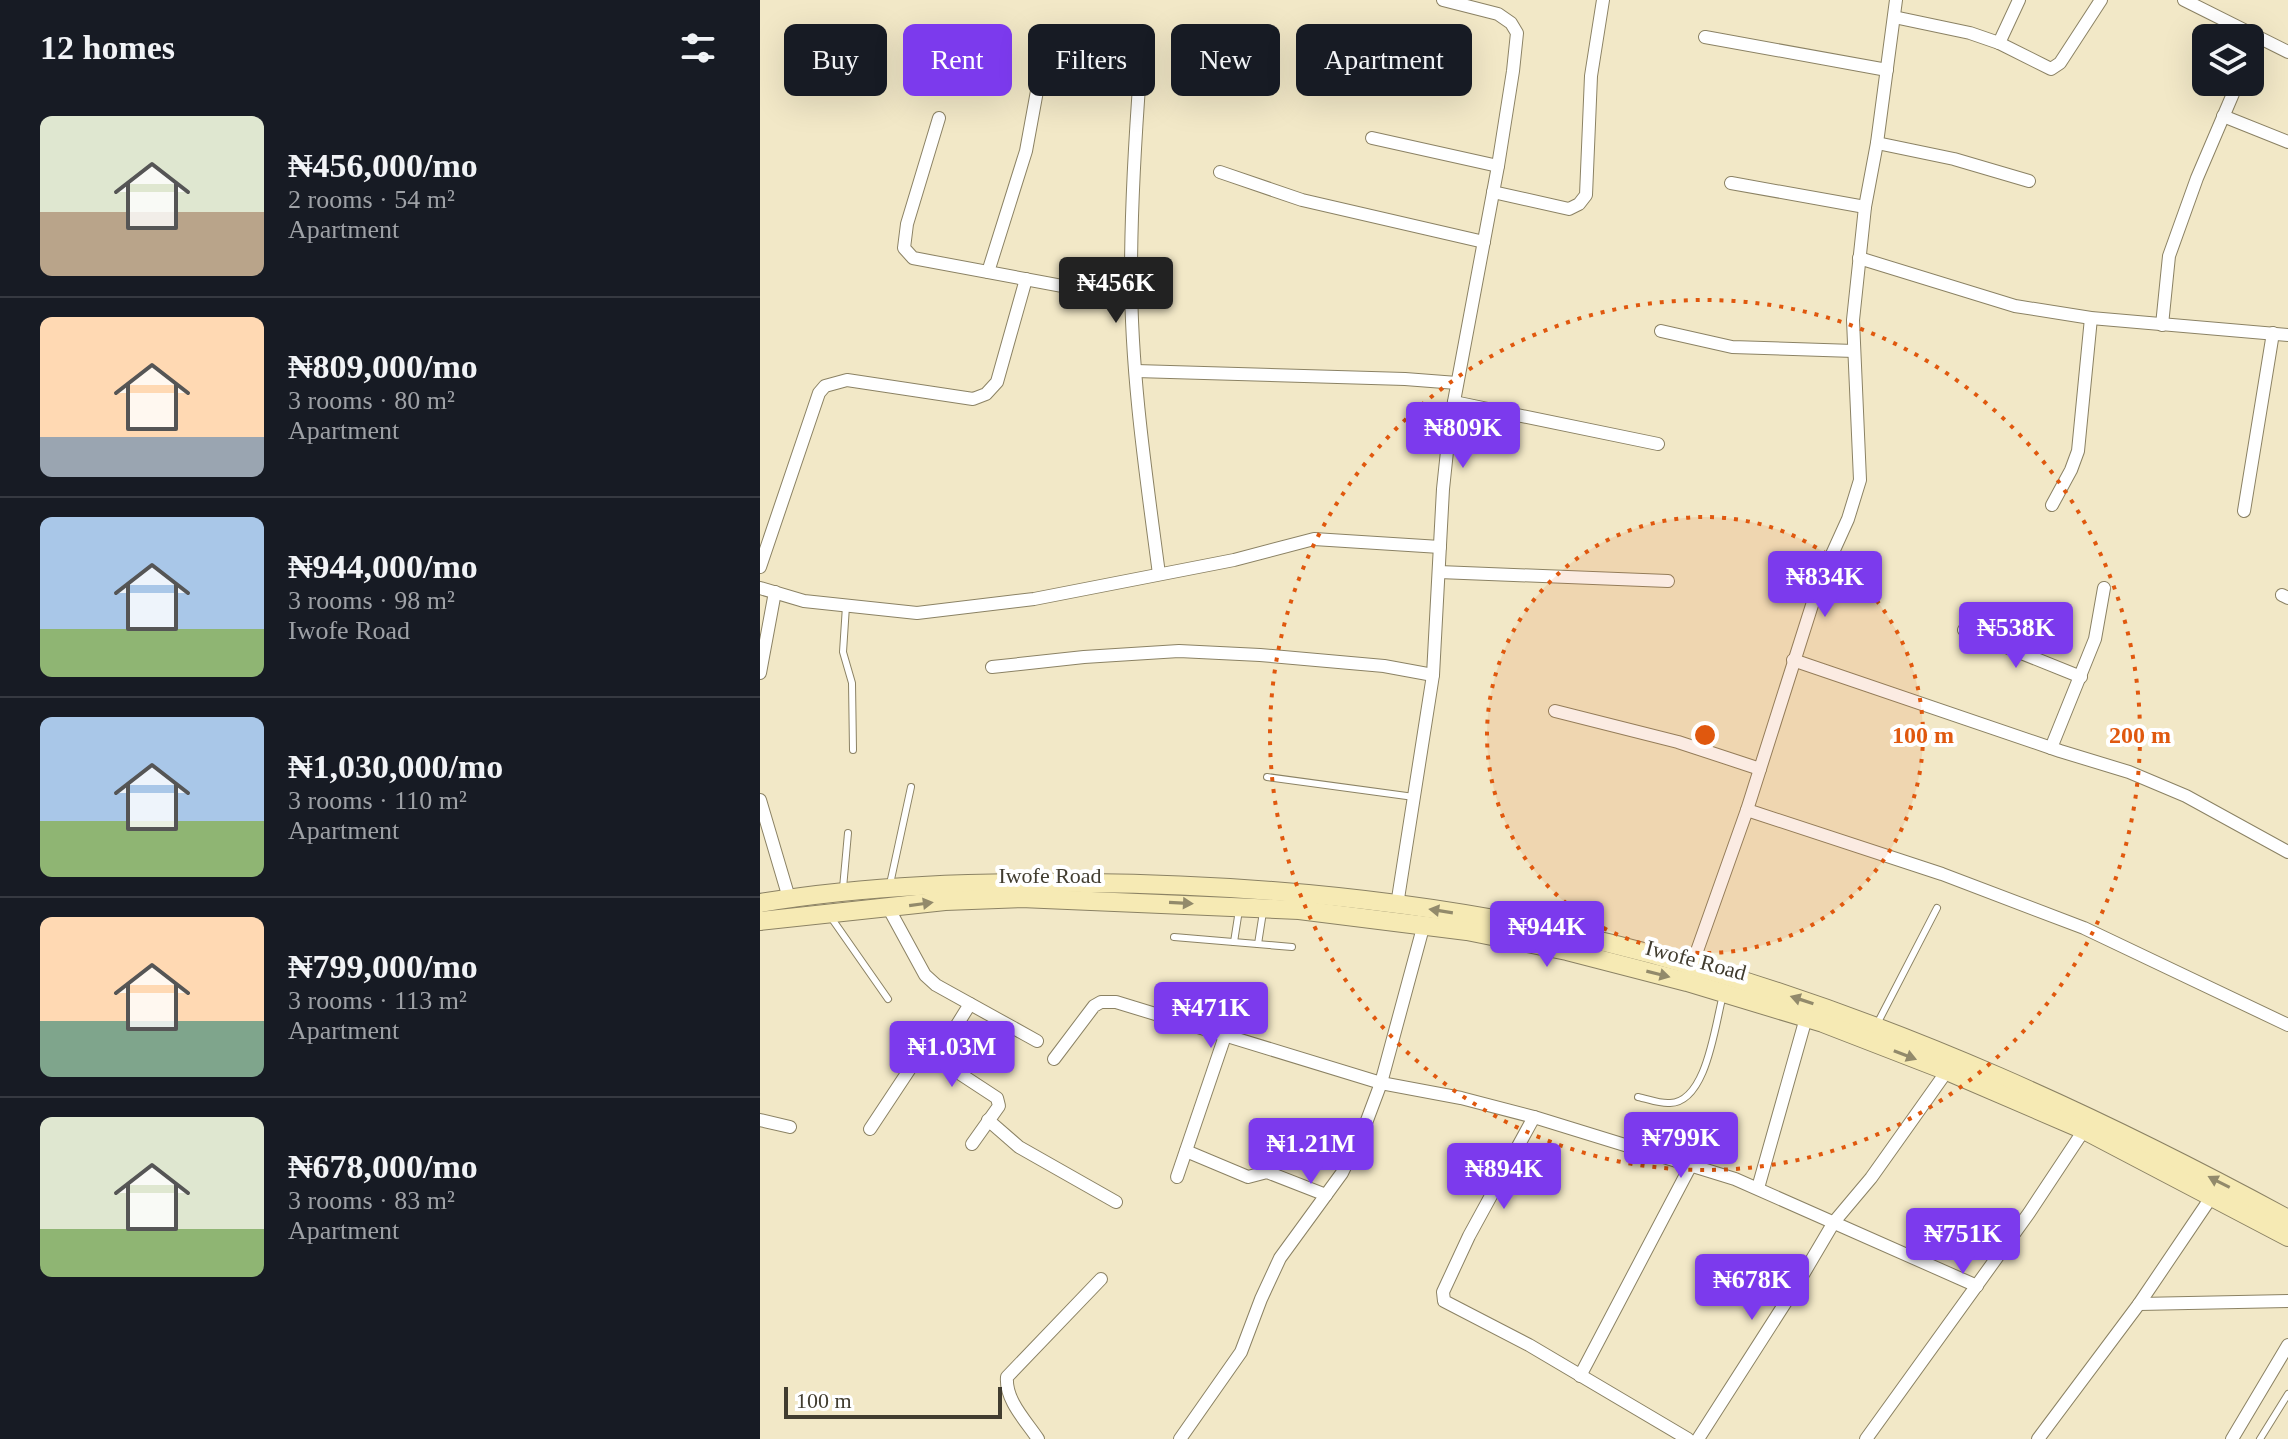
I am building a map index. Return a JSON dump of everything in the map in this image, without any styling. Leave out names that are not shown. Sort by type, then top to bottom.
[{"type":"street","points":[[1397,905],[1433,675],[1443,489],[1454,402],[1498,166],[1517,33],[1511,23],[1498,14],[1443,0]]},
{"type":"street","points":[[1493,192],[1569,209],[1579,204],[1586,195],[1591,76],[1603,0]]},
{"type":"street","points":[[1692,965],[1747,810],[1819,583],[1848,519],[1860,480],[1853,320],[1865,207],[1896,0]]},
{"type":"street","points":[[1999,43],[2019,0]]},
{"type":"street","points":[[1894,17],[1970,33],[1999,43],[2051,69],[2060,63],[2101,0]]},
{"type":"street","points":[[2184,0],[2228,24]]},
{"type":"street","points":[[1705,37],[1887,70]]},
{"type":"street","points":[[2264,42],[2288,52]]},
{"type":"street","points":[[988,272],[1026,151],[1036,96]]},
{"type":"street","points":[[1138,96],[1133,164],[1132,299],[1144,459],[1159,574]]},
{"type":"street","points":[[2162,325],[2169,256],[2232,96]]},
{"type":"street","points":[[2223,116],[2288,142]]},
{"type":"street","points":[[939,118],[907,224],[904,248],[913,258],[1132,299]]},
{"type":"street","points":[[1372,138],[1498,166]]},
{"type":"street","points":[[1877,143],[1954,159],[2029,181]]},
{"type":"street","points":[[1220,172],[1302,200],[1484,242]]},
{"type":"street","points":[[1731,183],[1865,207]]},
{"type":"street","points":[[1859,258],[2015,306],[2091,318],[2288,335]]},
{"type":"street","points":[[760,567],[819,393],[825,386],[847,380],[973,399],[986,394],[997,382],[1026,279]]},
{"type":"street","points":[[2052,505],[2078,451],[2091,318]]},
{"type":"street","points":[[1661,331],[1732,347],[1854,351]]},
{"type":"street","points":[[2244,511],[2273,333]]},
{"type":"street","points":[[1136,371],[1457,383]]},
{"type":"street","points":[[1454,402],[1658,444]]},
{"type":"street","points":[[760,588],[804,601],[917,613],[1034,599],[1234,560],[1314,539],[1440,547]]},
{"type":"street","points":[[1439,572],[1668,581]]},
{"type":"street","points":[[2051,748],[2095,639],[2104,588]]},
{"type":"street","points":[[760,673],[775,592]]},
{"type":"street","points":[[1964,630],[2081,677]]},
{"type":"street","points":[[992,667],[1179,651],[1353,663],[1433,675]]},
{"type":"street","points":[[1793,660],[2129,772],[2186,796],[2288,852]]},
{"type":"street","points":[[1555,711],[1678,742],[1760,769]]},
{"type":"street","points":[[760,800],[789,898]]},
{"type":"street","points":[[1747,810],[1942,874],[2084,928],[2288,1025]]},
{"type":"street","name":"Iwofe Road","points":[[760,903],[890,888],[1022,883],[1141,884],[1301,893],[1397,905],[1570,936],[1692,965],[1876,1026],[1990,1080],[2288,1237]]},
{"type":"street","name":"Iwofe Road","points":[[760,921],[945,901],[1021,898],[1239,906],[1424,924],[1567,951],[1723,992],[1806,1018],[1947,1071],[1990,1080],[2093,1117],[2288,1219]]},
{"type":"street","points":[[889,909],[925,975],[936,985],[1037,1041]]},
{"type":"street","points":[[1180,1439],[1241,1352],[1280,1258],[1342,1173],[1366,1123],[1381,1083],[1424,924]]},
{"type":"street","points":[[1054,1059],[1087,1014],[1101,1002],[1116,1002],[1381,1083],[1461,1098],[1534,1117],[1691,1165],[1758,1188],[1977,1286]]},
{"type":"street","points":[[937,1057],[970,1004]]},
{"type":"street","points":[[1758,1188],[1806,1018]]},
{"type":"street","points":[[1177,1177],[1225,1036]]},
{"type":"street","points":[[907,1039],[997,1098],[999,1106],[972,1144]]},
{"type":"street","points":[[870,1129],[923,1049]]},
{"type":"street","points":[[1698,1439],[1834,1222],[1871,1178],[1947,1071]]},
{"type":"street","points":[[1534,1117],[1469,1236],[1443,1292],[1444,1301],[1529,1345],[1688,1439]]},
{"type":"street","points":[[760,1120],[790,1127]]},
{"type":"street","points":[[988,1120],[1019,1147],[1116,1202]]},
{"type":"street","points":[[1866,1439],[1977,1286],[2084,1130]]},
{"type":"street","points":[[1186,1151],[1248,1177],[1267,1172],[1326,1195]]},
{"type":"street","points":[[1580,1376],[1691,1165]]},
{"type":"street","points":[[2038,1439],[2139,1304],[2212,1196]]},
{"type":"street","points":[[1038,1439],[1013,1403],[1006,1384],[1007,1377],[1101,1279]]},
{"type":"street","points":[[2139,1304],[2288,1301]]},
{"type":"street","points":[[2232,1439],[2288,1345]]},
{"type":"lane","points":[[846,606],[843,652],[852,683],[853,750]]},
{"type":"lane","points":[[1267,777],[1414,797]]},
{"type":"lane","points":[[890,888],[911,787]]},
{"type":"lane","points":[[843,892],[848,833]]},
{"type":"lane","points":[[1234,942],[1239,906]]},
{"type":"lane","points":[[1258,944],[1263,908]]},
{"type":"lane","points":[[1876,1026],[1937,908]]},
{"type":"lane","points":[[828,913],[888,999]]},
{"type":"lane","points":[[1174,937],[1292,947]]},
{"type":"lane","points":[[1638,1097],[1669,1104],[1680,1101],[1695,1089],[1703,1074],[1723,992]]},
{"type":"lane","points":[[2260,1439],[2288,1394]]}]
